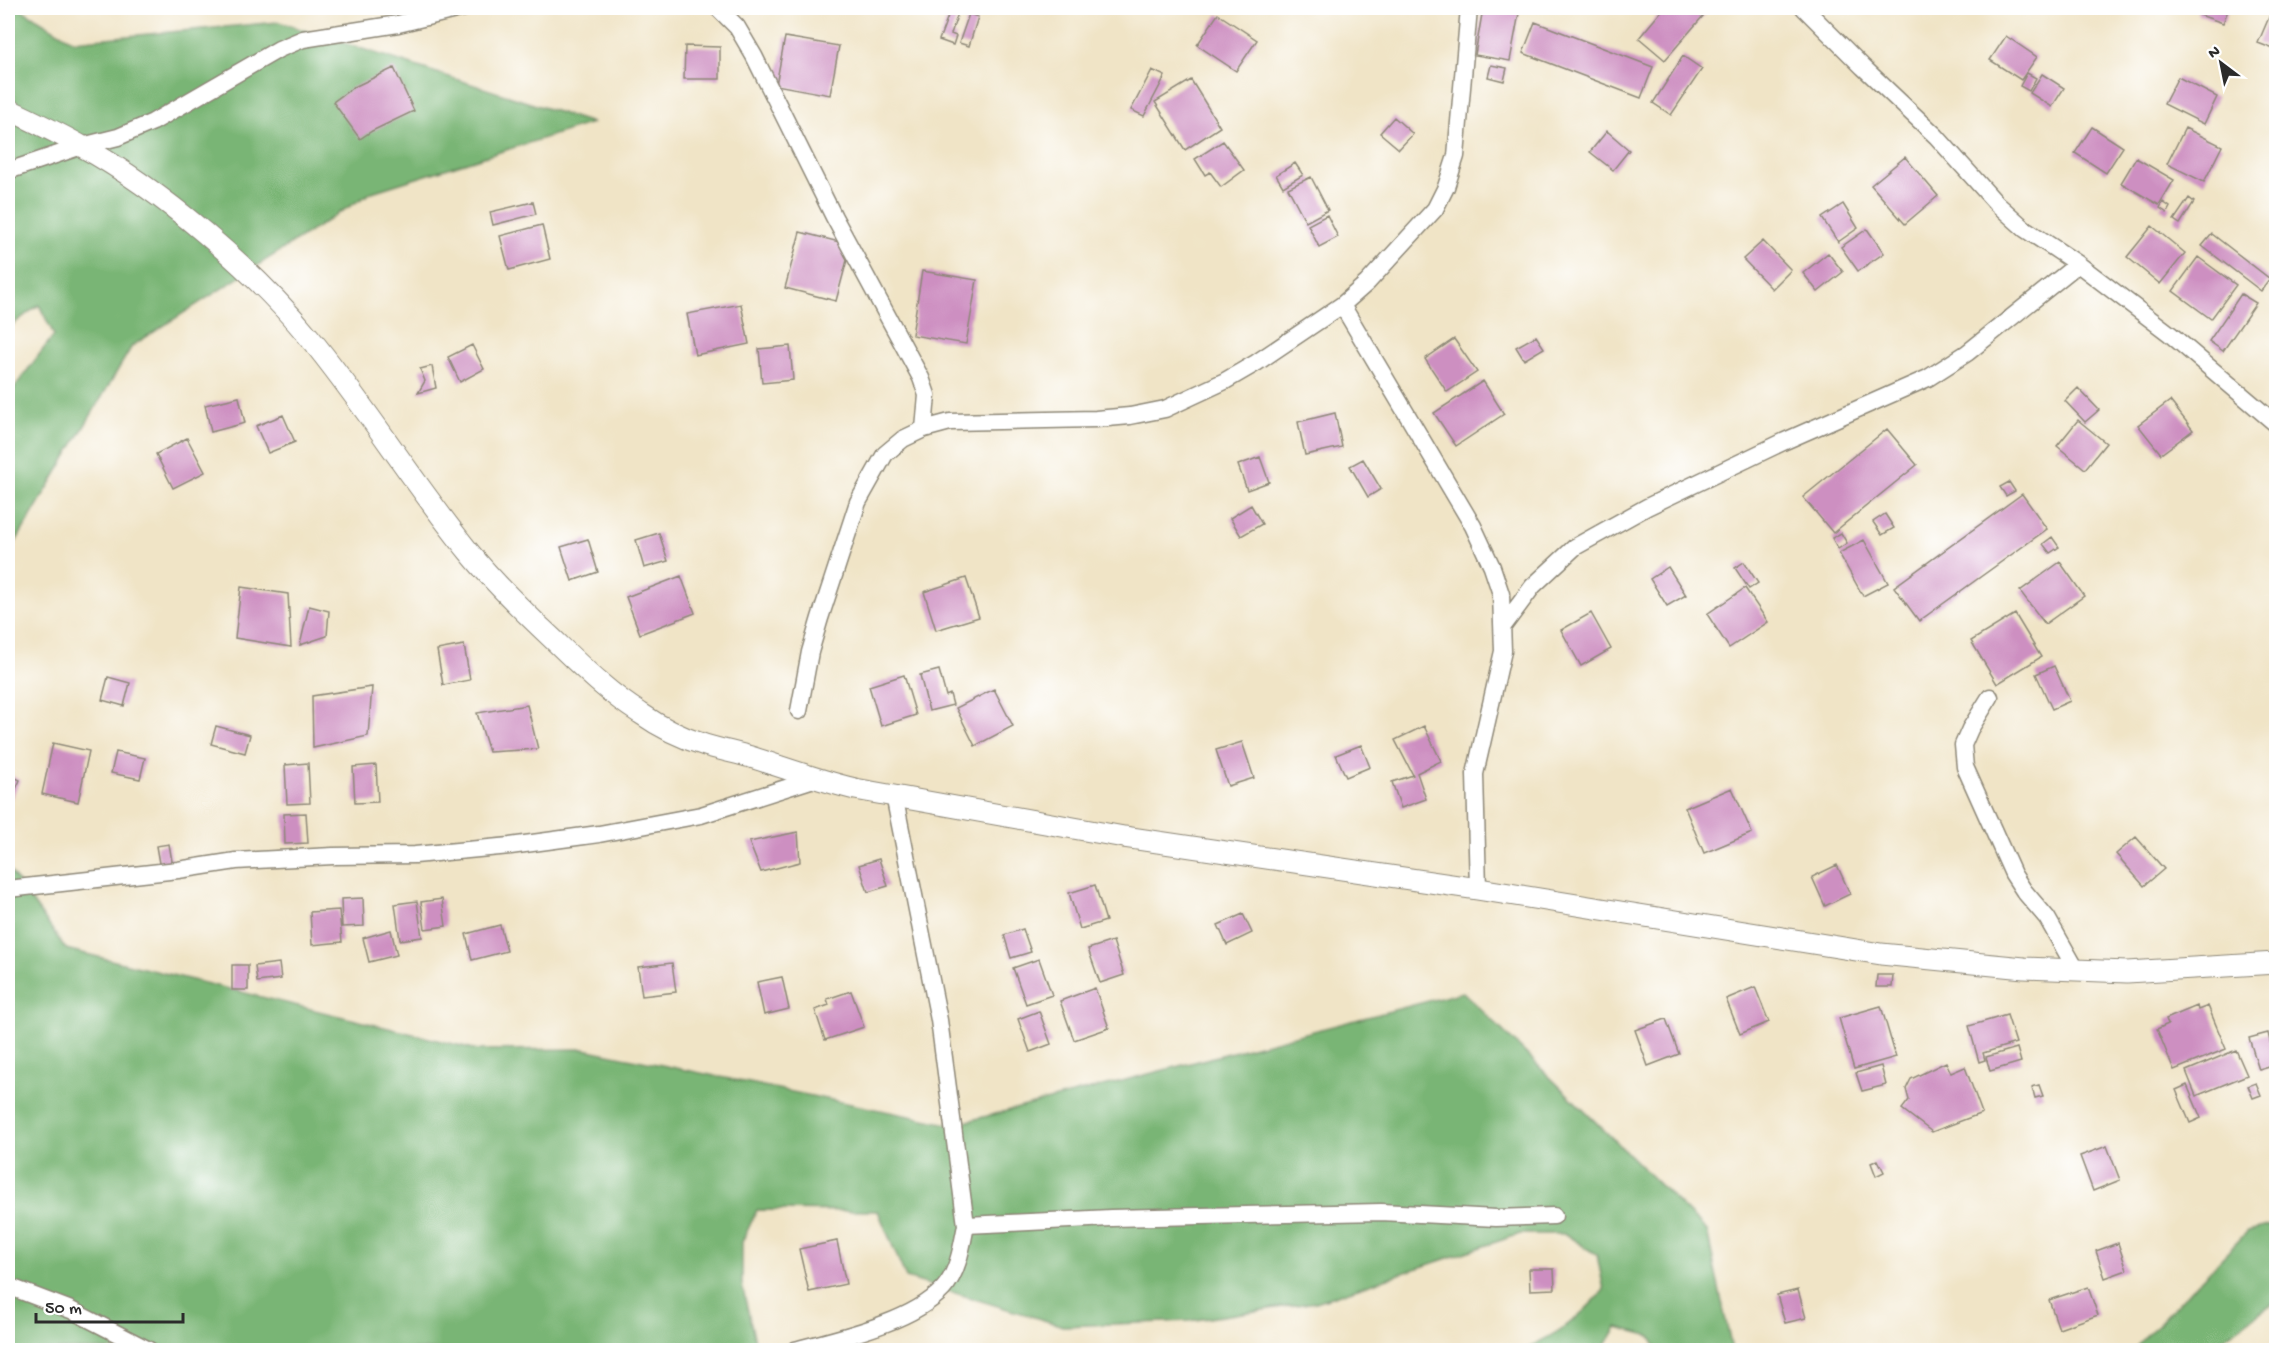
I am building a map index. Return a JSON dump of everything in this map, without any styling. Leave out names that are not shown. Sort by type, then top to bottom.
[{"type":"street","points":[[8,171],[82,146],[118,137],[153,122],[279,49],[303,39],[399,24],[464,8]]},
{"type":"street","points":[[718,8],[737,27],[754,56],[834,217],[921,378],[927,394],[924,429]]},
{"type":"street","points":[[799,711],[810,652],[858,502],[885,454],[903,439],[924,429],[950,422],[1096,419],[1130,416],[1165,409],[1256,363],[1342,305],[1367,283],[1435,209],[1446,187],[1456,156],[1469,8]]},
{"type":"street","points":[[1804,8],[1936,136],[1996,203],[2025,229],[2078,264],[2170,334],[2277,423]]},
{"type":"street","points":[[8,109],[82,146],[118,168],[175,210],[219,247],[281,304],[339,376],[471,554],[503,590],[605,689],[640,714],[674,733],[705,745],[773,764],[814,779],[855,789],[1124,837],[1479,889],[1881,954],[2077,971],[2127,972],[2277,963]]},
{"type":"street","points":[[1504,625],[1533,586],[1575,547],[1647,507],[1785,441],[1928,378],[1967,353],[2078,264]]},
{"type":"street","points":[[1342,305],[1473,526],[1492,567],[1501,594],[1504,625],[1503,651],[1475,774],[1479,889]]},
{"type":"street","points":[[1990,697],[1963,745],[1965,767],[2013,874],[2047,918],[2077,971]]},
{"type":"street","points":[[8,889],[178,870],[236,861],[415,855],[510,846],[599,834],[701,815],[814,779]]},
{"type":"street","points":[[795,1350],[911,1313],[944,1288],[960,1258],[966,1225],[939,1020],[894,795]]},
{"type":"street","points":[[966,1225],[1111,1218],[1382,1212],[1496,1218],[1554,1216]]},
{"type":"street","points":[[8,1287],[71,1310],[149,1350]]},
{"type":"green space","points":[[8,8],[19,8],[73,41],[279,22],[592,123],[372,192],[132,346],[8,555],[8,396],[54,335],[39,305],[8,328]]},
{"type":"green space","points":[[8,868],[66,949],[478,1050],[584,1049],[953,1125],[1463,992],[1707,1231],[1732,1350],[1657,1350],[1651,1336],[1617,1327],[1603,1350],[1522,1350],[1567,1325],[1604,1290],[1597,1255],[1565,1234],[1520,1234],[1316,1302],[1189,1321],[1063,1326],[906,1278],[878,1211],[757,1210],[742,1242],[742,1285],[757,1350],[8,1350]]},
{"type":"green space","points":[[2276,1224],[2276,1301],[2206,1350],[2133,1350],[2248,1231]]},
{"type":"building","points":[[951,8],[959,10],[951,34],[956,36],[953,45],[939,40]]},
{"type":"building","points":[[1483,8],[1520,8],[1510,61],[1475,55]]},
{"type":"building","points":[[1664,8],[1710,8],[1665,60],[1639,38]]},
{"type":"building","points":[[2199,8],[2229,8],[2223,23],[2197,14]]},
{"type":"building","points":[[2273,8],[2276,8],[2276,50],[2258,43]]},
{"type":"building","points":[[969,14],[978,17],[969,46],[959,43]]},
{"type":"building","points":[[1218,14],[1257,40],[1236,71],[1197,45]]},
{"type":"building","points":[[1535,22],[1653,67],[1641,98],[1523,53]]},
{"type":"building","points":[[2006,36],[2037,57],[2021,80],[1990,60]]},
{"type":"building","points":[[785,37],[839,46],[830,95],[776,85]]},
{"type":"building","points":[[685,46],[720,47],[720,79],[684,79]]},
{"type":"building","points":[[1683,56],[1702,69],[1671,115],[1653,103]]},
{"type":"building","points":[[1491,65],[1507,68],[1504,81],[1488,77]]},
{"type":"building","points":[[394,68],[414,111],[360,139],[333,102],[352,88]]},
{"type":"building","points":[[1152,70],[1165,76],[1144,116],[1131,110]]},
{"type":"building","points":[[2027,73],[2036,78],[2029,91],[2020,86]]},
{"type":"building","points":[[2042,74],[2064,88],[2052,107],[2030,93]]},
{"type":"building","points":[[2178,77],[2217,97],[2204,124],[2164,104]]},
{"type":"building","points":[[1191,80],[1220,127],[1185,150],[1155,102]]},
{"type":"building","points":[[1394,117],[1413,134],[1399,149],[1380,133]]},
{"type":"building","points":[[2092,127],[2123,147],[2106,173],[2075,153]]},
{"type":"building","points":[[2185,128],[2222,146],[2204,182],[2167,164]]},
{"type":"building","points":[[1607,131],[1629,150],[1613,170],[1590,152]]},
{"type":"building","points":[[1223,141],[1244,170],[1221,187],[1210,172],[1205,175],[1195,159]]},
{"type":"building","points":[[1905,157],[1938,196],[1905,224],[1871,185]]},
{"type":"building","points":[[2136,158],[2174,180],[2159,205],[2121,183]]},
{"type":"building","points":[[1295,163],[1303,175],[1283,187],[1276,175]]},
{"type":"building","points":[[1311,177],[1328,210],[1306,222],[1288,188]]},
{"type":"building","points":[[2189,198],[2194,202],[2180,224],[2174,220]]},
{"type":"building","points":[[533,202],[536,214],[493,225],[490,212]]},
{"type":"building","points":[[2163,202],[2170,207],[2167,213],[2160,208]]},
{"type":"building","points":[[1843,204],[1858,228],[1838,242],[1822,218]]},
{"type":"building","points":[[1327,215],[1338,237],[1319,247],[1308,225]]},
{"type":"building","points":[[542,225],[550,259],[509,270],[500,236]]},
{"type":"building","points":[[2152,226],[2185,253],[2160,284],[2127,257]]},
{"type":"building","points":[[1867,229],[1884,253],[1858,271],[1841,247]]},
{"type":"building","points":[[800,232],[851,245],[836,301],[785,288]]},
{"type":"building","points":[[2212,234],[2270,279],[2261,291],[2202,246]]},
{"type":"building","points":[[1763,241],[1791,270],[1772,289],[1743,259]]},
{"type":"building","points":[[1828,253],[1843,272],[1818,292],[1803,273]]},
{"type":"building","points":[[2198,257],[2236,285],[2211,319],[2173,291]]},
{"type":"building","points":[[922,271],[977,280],[966,344],[912,335]]},
{"type":"building","points":[[2241,294],[2256,303],[2223,351],[2209,341]]},
{"type":"building","points":[[741,304],[749,344],[695,355],[687,314]]},
{"type":"building","points":[[1536,336],[1544,348],[1524,360],[1516,347]]},
{"type":"building","points":[[1454,339],[1477,372],[1447,392],[1425,359]]},
{"type":"building","points":[[472,345],[484,369],[460,382],[448,357]]},
{"type":"building","points":[[790,346],[793,380],[762,383],[759,349]]},
{"type":"building","points":[[432,366],[436,388],[418,393],[425,381],[420,369]]},
{"type":"building","points":[[1483,381],[1504,414],[1456,446],[1434,413]]},
{"type":"building","points":[[2078,388],[2099,410],[2085,422],[2065,401]]},
{"type":"building","points":[[239,397],[245,423],[211,432],[205,405]]},
{"type":"building","points":[[2170,401],[2193,430],[2161,454],[2138,425]]},
{"type":"building","points":[[1335,413],[1342,447],[1305,455],[1298,422]]},
{"type":"building","points":[[283,415],[295,442],[268,453],[256,426]]},
{"type":"building","points":[[2078,420],[2106,443],[2085,469],[2057,446]]},
{"type":"building","points":[[1887,429],[1917,465],[1833,533],[1803,497]]},
{"type":"building","points":[[187,438],[205,472],[173,488],[156,454]]},
{"type":"building","points":[[1260,457],[1269,482],[1247,490],[1238,465]]},
{"type":"building","points":[[1363,459],[1381,489],[1368,497],[1350,466]]},
{"type":"building","points":[[2009,482],[2015,491],[2006,496],[2000,487]]},
{"type":"building","points":[[2022,494],[2047,529],[1919,621],[1894,587]]},
{"type":"building","points":[[1251,505],[1262,524],[1241,536],[1230,518]]},
{"type":"building","points":[[1885,514],[1894,528],[1882,535],[1873,522]]},
{"type":"building","points":[[659,533],[668,561],[644,568],[636,540]]},
{"type":"building","points":[[1841,533],[1847,543],[1838,549],[1832,538]]},
{"type":"building","points":[[2052,537],[2059,547],[2050,553],[2043,544]]},
{"type":"building","points":[[588,539],[598,572],[572,581],[561,547]]},
{"type":"building","points":[[1864,540],[1888,583],[1863,596],[1839,553]]},
{"type":"building","points":[[1744,562],[1758,583],[1749,589],[1735,568]]},
{"type":"building","points":[[2060,562],[2084,596],[2045,624],[2020,591]]},
{"type":"building","points":[[1668,567],[1686,595],[1667,606],[1650,579]]},
{"type":"building","points":[[681,576],[695,613],[640,634],[626,597]]},
{"type":"building","points":[[966,578],[979,617],[936,630],[924,592]]},
{"type":"building","points":[[241,587],[288,594],[291,647],[235,638]]},
{"type":"building","points":[[1745,588],[1768,622],[1729,648],[1707,614]]},
{"type":"building","points":[[309,606],[329,611],[327,636],[300,645]]},
{"type":"building","points":[[1591,613],[1611,649],[1581,666],[1561,630]]},
{"type":"building","points":[[2015,614],[2041,657],[1997,684],[1971,641]]},
{"type":"building","points":[[464,645],[470,680],[443,685],[437,650]]},
{"type":"building","points":[[2054,666],[2070,701],[2052,709],[2036,674]]},
{"type":"building","points":[[939,670],[946,696],[950,694],[953,705],[929,711],[920,675]]},
{"type":"building","points":[[904,675],[916,715],[881,726],[869,686]]},
{"type":"building","points":[[108,677],[130,683],[124,706],[102,700]]},
{"type":"building","points":[[372,687],[368,736],[313,748],[312,696]]},
{"type":"building","points":[[994,689],[1013,726],[975,746],[956,708]]},
{"type":"building","points":[[527,705],[538,749],[489,752],[477,713]]},
{"type":"building","points":[[216,726],[250,735],[245,753],[211,744]]},
{"type":"building","points":[[1424,726],[1441,761],[1417,773],[1426,799],[1401,808],[1392,782],[1413,775],[1395,740]]},
{"type":"building","points":[[1242,742],[1254,778],[1228,786],[1216,750]]},
{"type":"building","points":[[53,743],[89,751],[78,802],[42,794]]},
{"type":"building","points":[[1361,745],[1370,767],[1346,777],[1336,755]]},
{"type":"building","points":[[116,752],[145,758],[140,779],[111,773]]},
{"type":"building","points":[[308,763],[310,803],[287,804],[285,765]]},
{"type":"building","points":[[376,765],[378,802],[355,803],[353,767]]},
{"type":"building","points":[[8,774],[20,780],[8,806]]},
{"type":"building","points":[[1732,788],[1752,833],[1704,853],[1685,808]]},
{"type":"building","points":[[306,813],[308,843],[285,844],[284,814]]},
{"type":"building","points":[[798,832],[800,862],[761,872],[749,842]]},
{"type":"building","points":[[2136,837],[2164,869],[2144,886],[2116,854]]},
{"type":"building","points":[[169,844],[173,867],[160,869],[156,846]]},
{"type":"building","points":[[879,859],[888,886],[868,892],[859,865]]},
{"type":"building","points":[[1837,865],[1850,894],[1825,906],[1812,877]]},
{"type":"building","points":[[1095,885],[1106,921],[1080,929],[1069,893]]},
{"type":"building","points":[[363,898],[364,926],[342,927],[341,899]]},
{"type":"building","points":[[442,899],[446,926],[425,929],[421,902]]},
{"type":"building","points":[[417,901],[422,937],[400,940],[395,904]]},
{"type":"building","points":[[339,910],[342,942],[312,945],[310,912]]},
{"type":"building","points":[[1243,914],[1252,933],[1227,945],[1218,925]]},
{"type":"building","points":[[500,925],[507,951],[472,960],[466,934]]},
{"type":"building","points":[[1023,929],[1031,952],[1011,958],[1004,935]]},
{"type":"building","points":[[391,930],[397,955],[369,962],[363,938]]},
{"type":"building","points":[[1113,941],[1124,975],[1100,983],[1088,949]]},
{"type":"building","points":[[1039,959],[1052,995],[1026,1004],[1013,968]]},
{"type":"building","points":[[279,963],[281,979],[257,982],[255,966]]},
{"type":"building","points":[[672,963],[676,992],[642,996],[638,967]]},
{"type":"building","points":[[232,965],[248,965],[248,990],[232,990]]},
{"type":"building","points":[[1877,975],[1893,975],[1892,987],[1876,987]]},
{"type":"building","points":[[782,977],[789,1009],[764,1015],[757,982]]},
{"type":"building","points":[[1755,987],[1769,1022],[1740,1034],[1726,999]]},
{"type":"building","points":[[1095,988],[1109,1028],[1074,1040],[1060,1001]]},
{"type":"building","points":[[851,991],[864,1027],[825,1040],[815,1010],[829,1005],[827,999]]},
{"type":"building","points":[[1881,1006],[1896,1057],[1854,1069],[1839,1018]]},
{"type":"building","points":[[2197,1006],[2198,1010],[2208,1006],[2226,1049],[2174,1070],[2157,1029],[2168,1024],[2166,1019]]},
{"type":"building","points":[[1039,1011],[1051,1044],[1030,1052],[1018,1019]]},
{"type":"building","points":[[2007,1015],[2016,1043],[1983,1053],[1985,1060],[1979,1062],[1969,1026]]},
{"type":"building","points":[[1666,1019],[1679,1054],[1648,1066],[1635,1030]]},
{"type":"building","points":[[2268,1033],[2276,1065],[2259,1070],[2249,1038]]},
{"type":"building","points":[[2017,1048],[2021,1062],[1990,1071],[1986,1057]]},
{"type":"building","points":[[2236,1050],[2247,1075],[2196,1096],[2186,1071]]},
{"type":"building","points":[[1946,1062],[1951,1073],[1965,1067],[1982,1113],[1932,1132],[1902,1109],[1909,1100],[1906,1089],[1911,1079]]},
{"type":"building","points":[[1881,1066],[1886,1085],[1862,1091],[1856,1073]]},
{"type":"building","points":[[2256,1083],[2261,1095],[2253,1098],[2248,1086]]},
{"type":"building","points":[[2039,1085],[2043,1096],[2035,1098],[2032,1087]]},
{"type":"building","points":[[2187,1085],[2201,1118],[2190,1123],[2176,1090]]},
{"type":"building","points":[[2107,1146],[2120,1180],[2093,1191],[2080,1156]]},
{"type":"building","points":[[1878,1160],[1884,1172],[1876,1176],[1871,1163]]},
{"type":"building","points":[[837,1241],[846,1284],[809,1292],[799,1249]]},
{"type":"building","points":[[2118,1243],[2127,1270],[2105,1278],[2096,1251]]},
{"type":"building","points":[[1529,1269],[1554,1269],[1555,1289],[1530,1290]]},
{"type":"building","points":[[2088,1287],[2098,1315],[2059,1329],[2049,1300]]},
{"type":"building","points":[[1798,1290],[1806,1318],[1785,1323],[1777,1295]]}]
